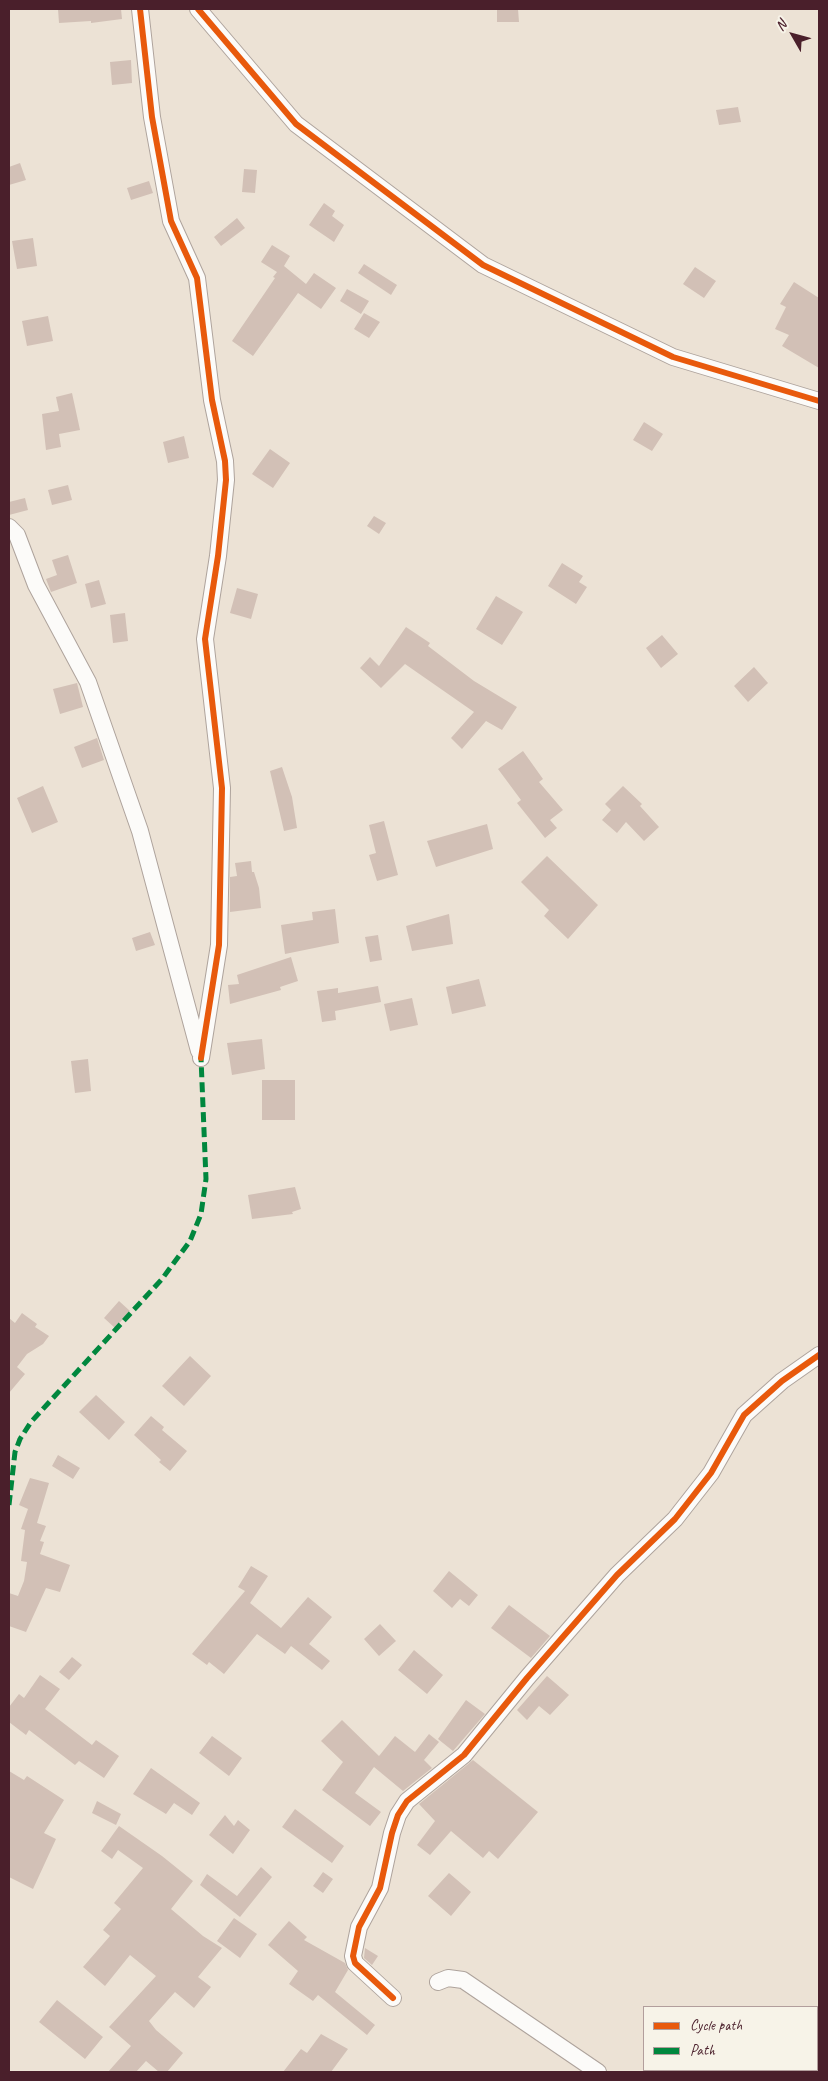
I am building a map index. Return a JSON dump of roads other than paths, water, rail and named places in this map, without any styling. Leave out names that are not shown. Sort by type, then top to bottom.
[{"type":"street","points":[[9,527],[17,535],[36,585],[88,682],[140,832],[201,1058],[218,946],[222,788],[205,647],[205,629],[218,556],[226,480],[225,461],[212,400],[197,278],[171,221],[152,117],[140,9]]},
{"type":"street","points":[[198,9],[296,124],[483,265],[673,357],[819,401]]},
{"type":"street","points":[[393,1998],[355,1963],[352,1956],[359,1927],[380,1888],[398,1814],[407,1801],[464,1755],[617,1575],[675,1518],[711,1474],[744,1415],[782,1380],[819,1355]]},
{"type":"street","points":[[438,1982],[448,1978],[463,1980],[598,2072]]}]
